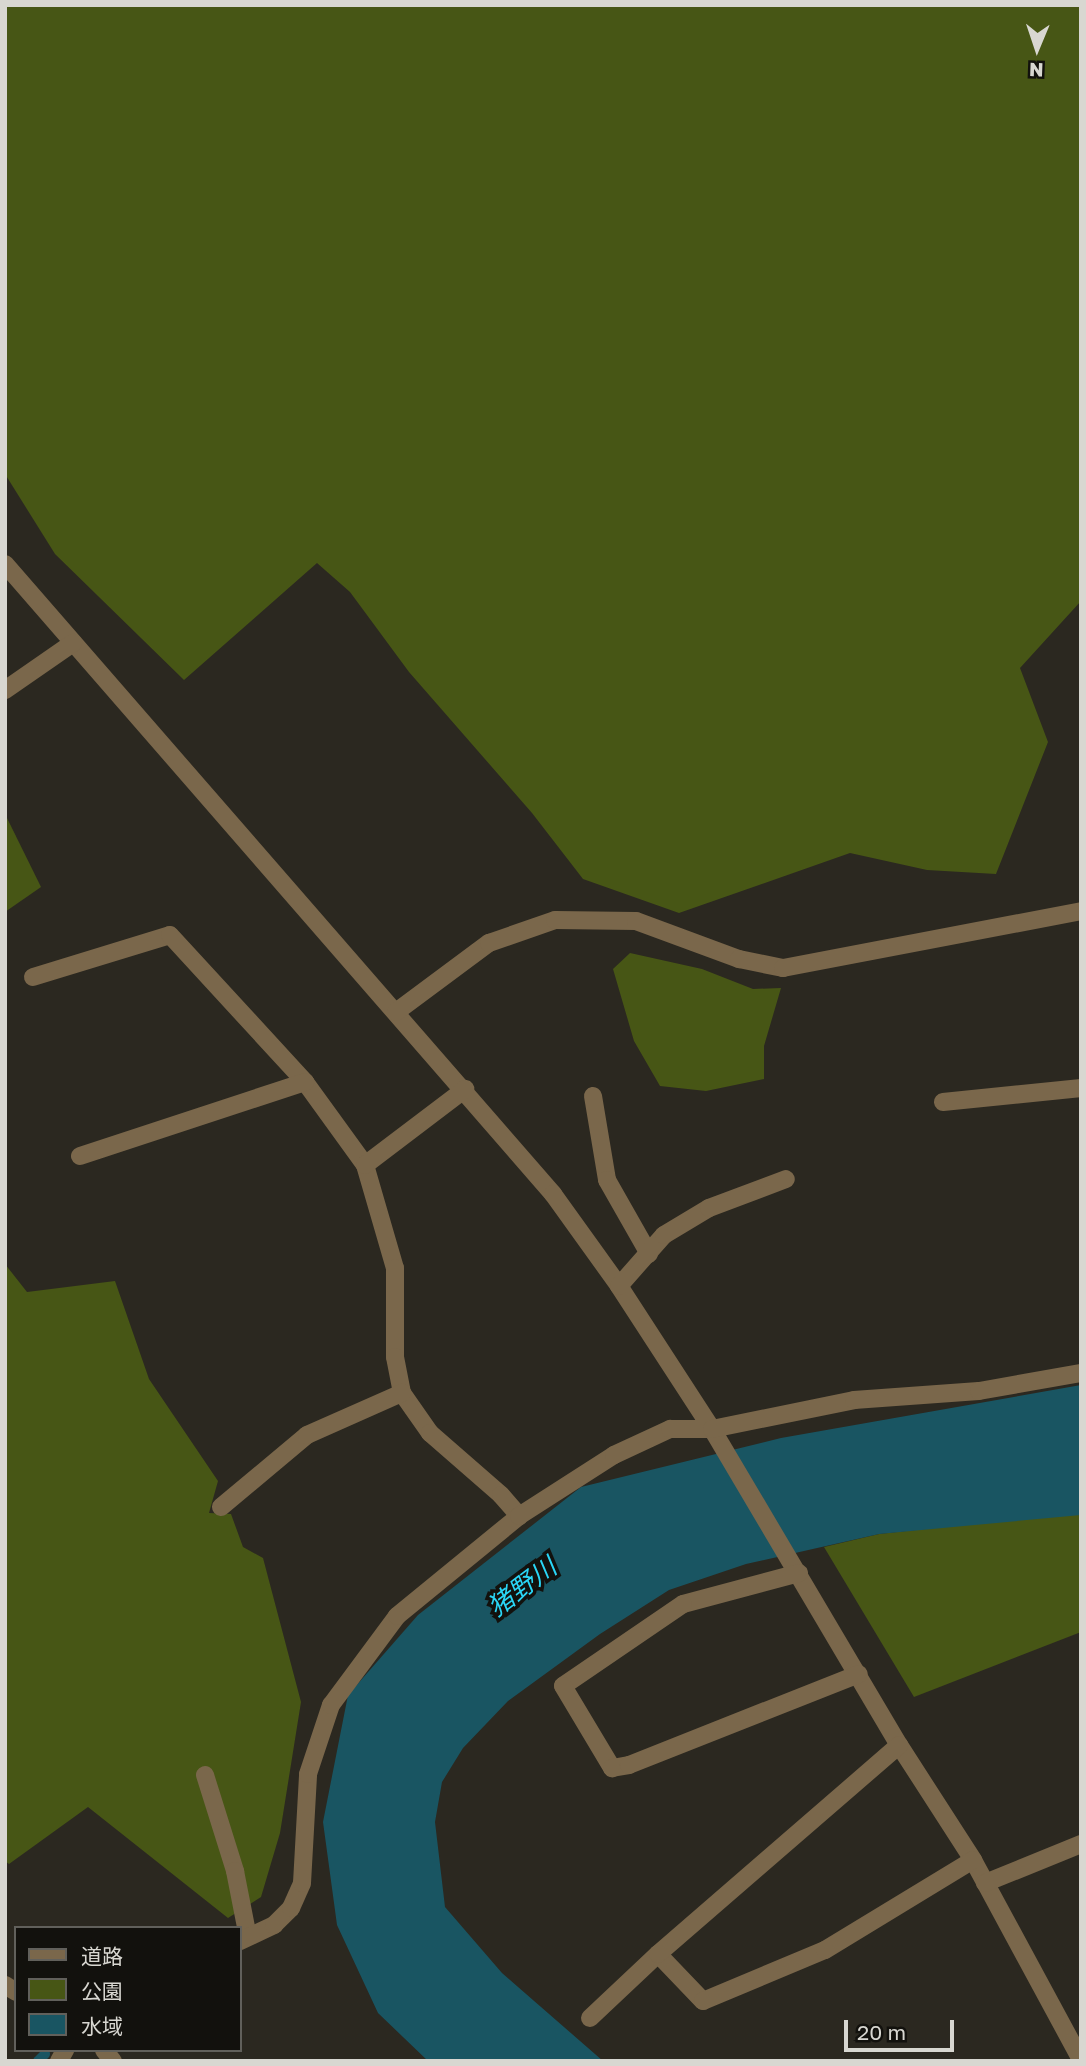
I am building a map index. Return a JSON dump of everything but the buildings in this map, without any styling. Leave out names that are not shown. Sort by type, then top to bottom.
[{"type":"street","points":[[5,564],[465,1089],[553,1194],[619,1286],[712,1429],[899,1745],[973,1860],[1081,2060]]},
{"type":"street","points":[[5,690],[73,643]]},
{"type":"street","points":[[396,1012],[489,943],[555,920],[636,921],[739,959],[783,968],[1081,911]]},
{"type":"street","points":[[33,977],[170,935],[304,1082],[365,1165],[395,1268],[395,1357],[402,1393],[430,1433],[501,1495],[519,1516]]},
{"type":"street","points":[[80,1156],[304,1082]]},
{"type":"street","points":[[943,1102],[1081,1088]]},
{"type":"street","points":[[365,1165],[465,1089]]},
{"type":"street","points":[[593,1096],[607,1180],[649,1254]]},
{"type":"street","points":[[619,1286],[664,1235],[709,1208],[786,1179]]},
{"type":"street","points":[[205,1775],[235,1871],[244,1939],[274,1925],[291,1908],[302,1883],[308,1774],[331,1705],[397,1616],[519,1516],[614,1455],[670,1429],[712,1429],[854,1400],[979,1391],[1081,1373]]},
{"type":"street","points":[[221,1507],[307,1435],[402,1393]]},
{"type":"street","points":[[797,1569],[683,1604],[563,1686],[612,1768],[629,1765],[859,1674]]},
{"type":"street","points":[[590,2018],[658,1954],[899,1745]]},
{"type":"street","points":[[985,1883],[1081,1844]]},
{"type":"street","points":[[658,1954],[704,2001],[825,1950],[973,1860]]},
{"type":"green space","points":[[5,5],[1081,5],[1081,601],[1020,668],[1048,742],[996,874],[927,870],[850,853],[679,913],[583,879],[532,813],[409,672],[350,592],[317,563],[184,680],[55,554],[5,474]]},
{"type":"green space","points":[[5,814],[41,887],[5,912]]},
{"type":"green space","points":[[630,953],[702,969],[753,989],[781,988],[764,1046],[764,1079],[706,1091],[660,1086],[634,1041],[613,969]]},
{"type":"green space","points":[[5,1264],[27,1292],[115,1281],[149,1379],[218,1481],[209,1513],[231,1514],[243,1547],[263,1558],[301,1702],[280,1833],[261,1897],[228,1918],[88,1807],[9,1864],[5,1861]]},
{"type":"green space","points":[[1052,1515],[1081,1515],[1081,1632],[914,1697],[824,1547],[879,1534]]},
{"type":"water","name":"猪野川","points":[[1081,1385],[1081,1515],[879,1534],[746,1564],[669,1590],[600,1634],[508,1701],[463,1748],[442,1782],[435,1822],[445,1907],[502,1973],[603,2061],[428,2061],[378,2013],[337,1925],[323,1822],[348,1695],[418,1615],[581,1487],[781,1438]]},
{"type":"waterway","points":[[38,2061],[45,2054]]}]
